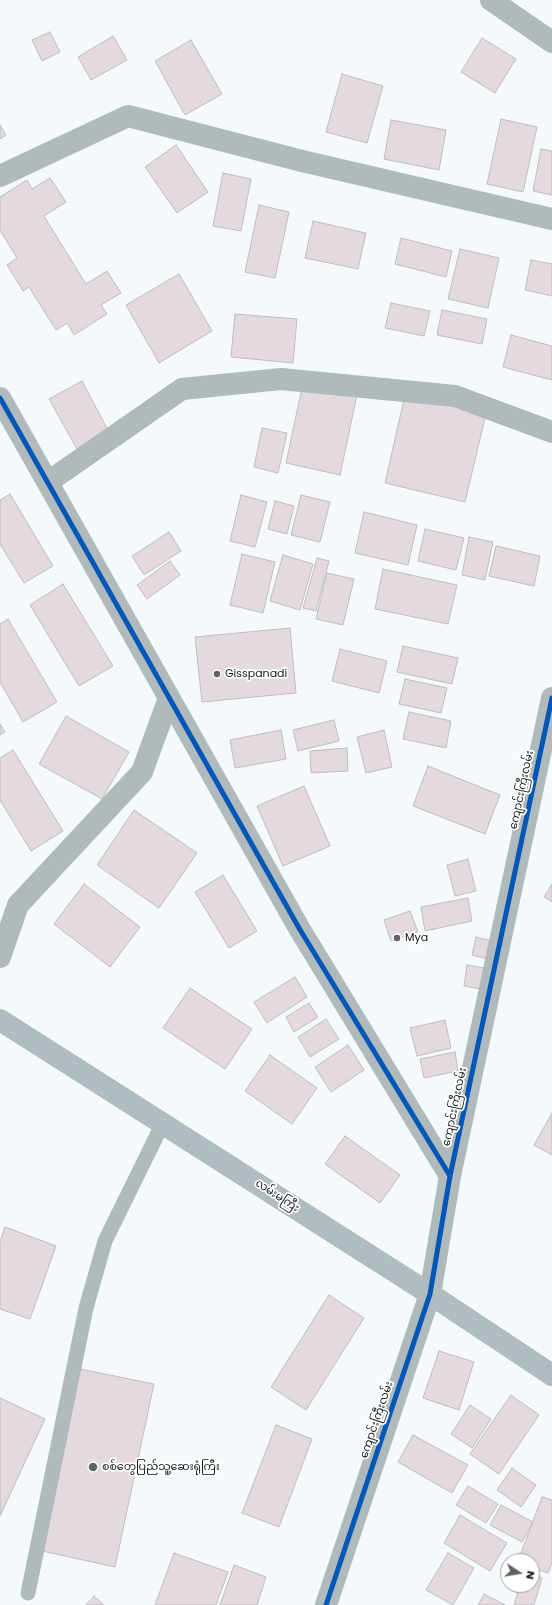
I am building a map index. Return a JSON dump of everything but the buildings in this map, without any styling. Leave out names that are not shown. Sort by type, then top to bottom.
[{"type":"main road","name":"လမ်းမကြီး","points":[[0,1020],[430,1294],[552,1375]]},
{"type":"street","points":[[491,0],[552,42]]},
{"type":"street","points":[[0,176],[128,116],[302,161],[552,220]]},
{"type":"street","points":[[48,482],[182,390],[281,379],[455,396],[552,432]]},
{"type":"street","points":[[0,398],[299,928],[450,1176]]},
{"type":"street","points":[[0,957],[18,905],[142,772],[169,698]]},
{"type":"street","name":"ကျောင်းကြီးလမ်း","points":[[326,1605],[430,1294],[450,1176],[552,698]]},
{"type":"lane","points":[[28,1593],[86,1308],[105,1241],[163,1123]]},
{"type":"cycle path","points":[[0,398],[299,928],[450,1176]]},
{"type":"cycle path","points":[[326,1605],[430,1294],[450,1176],[552,698]]},
{"type":"place","name":"Gisspanadi","points":[[217,674]]},
{"type":"place","name":"Mya","points":[[397,938]]},
{"type":"place","name":"စစ်တွေပြည်သူ့ဆေးရုံကြီး","points":[[93,1467]]}]
